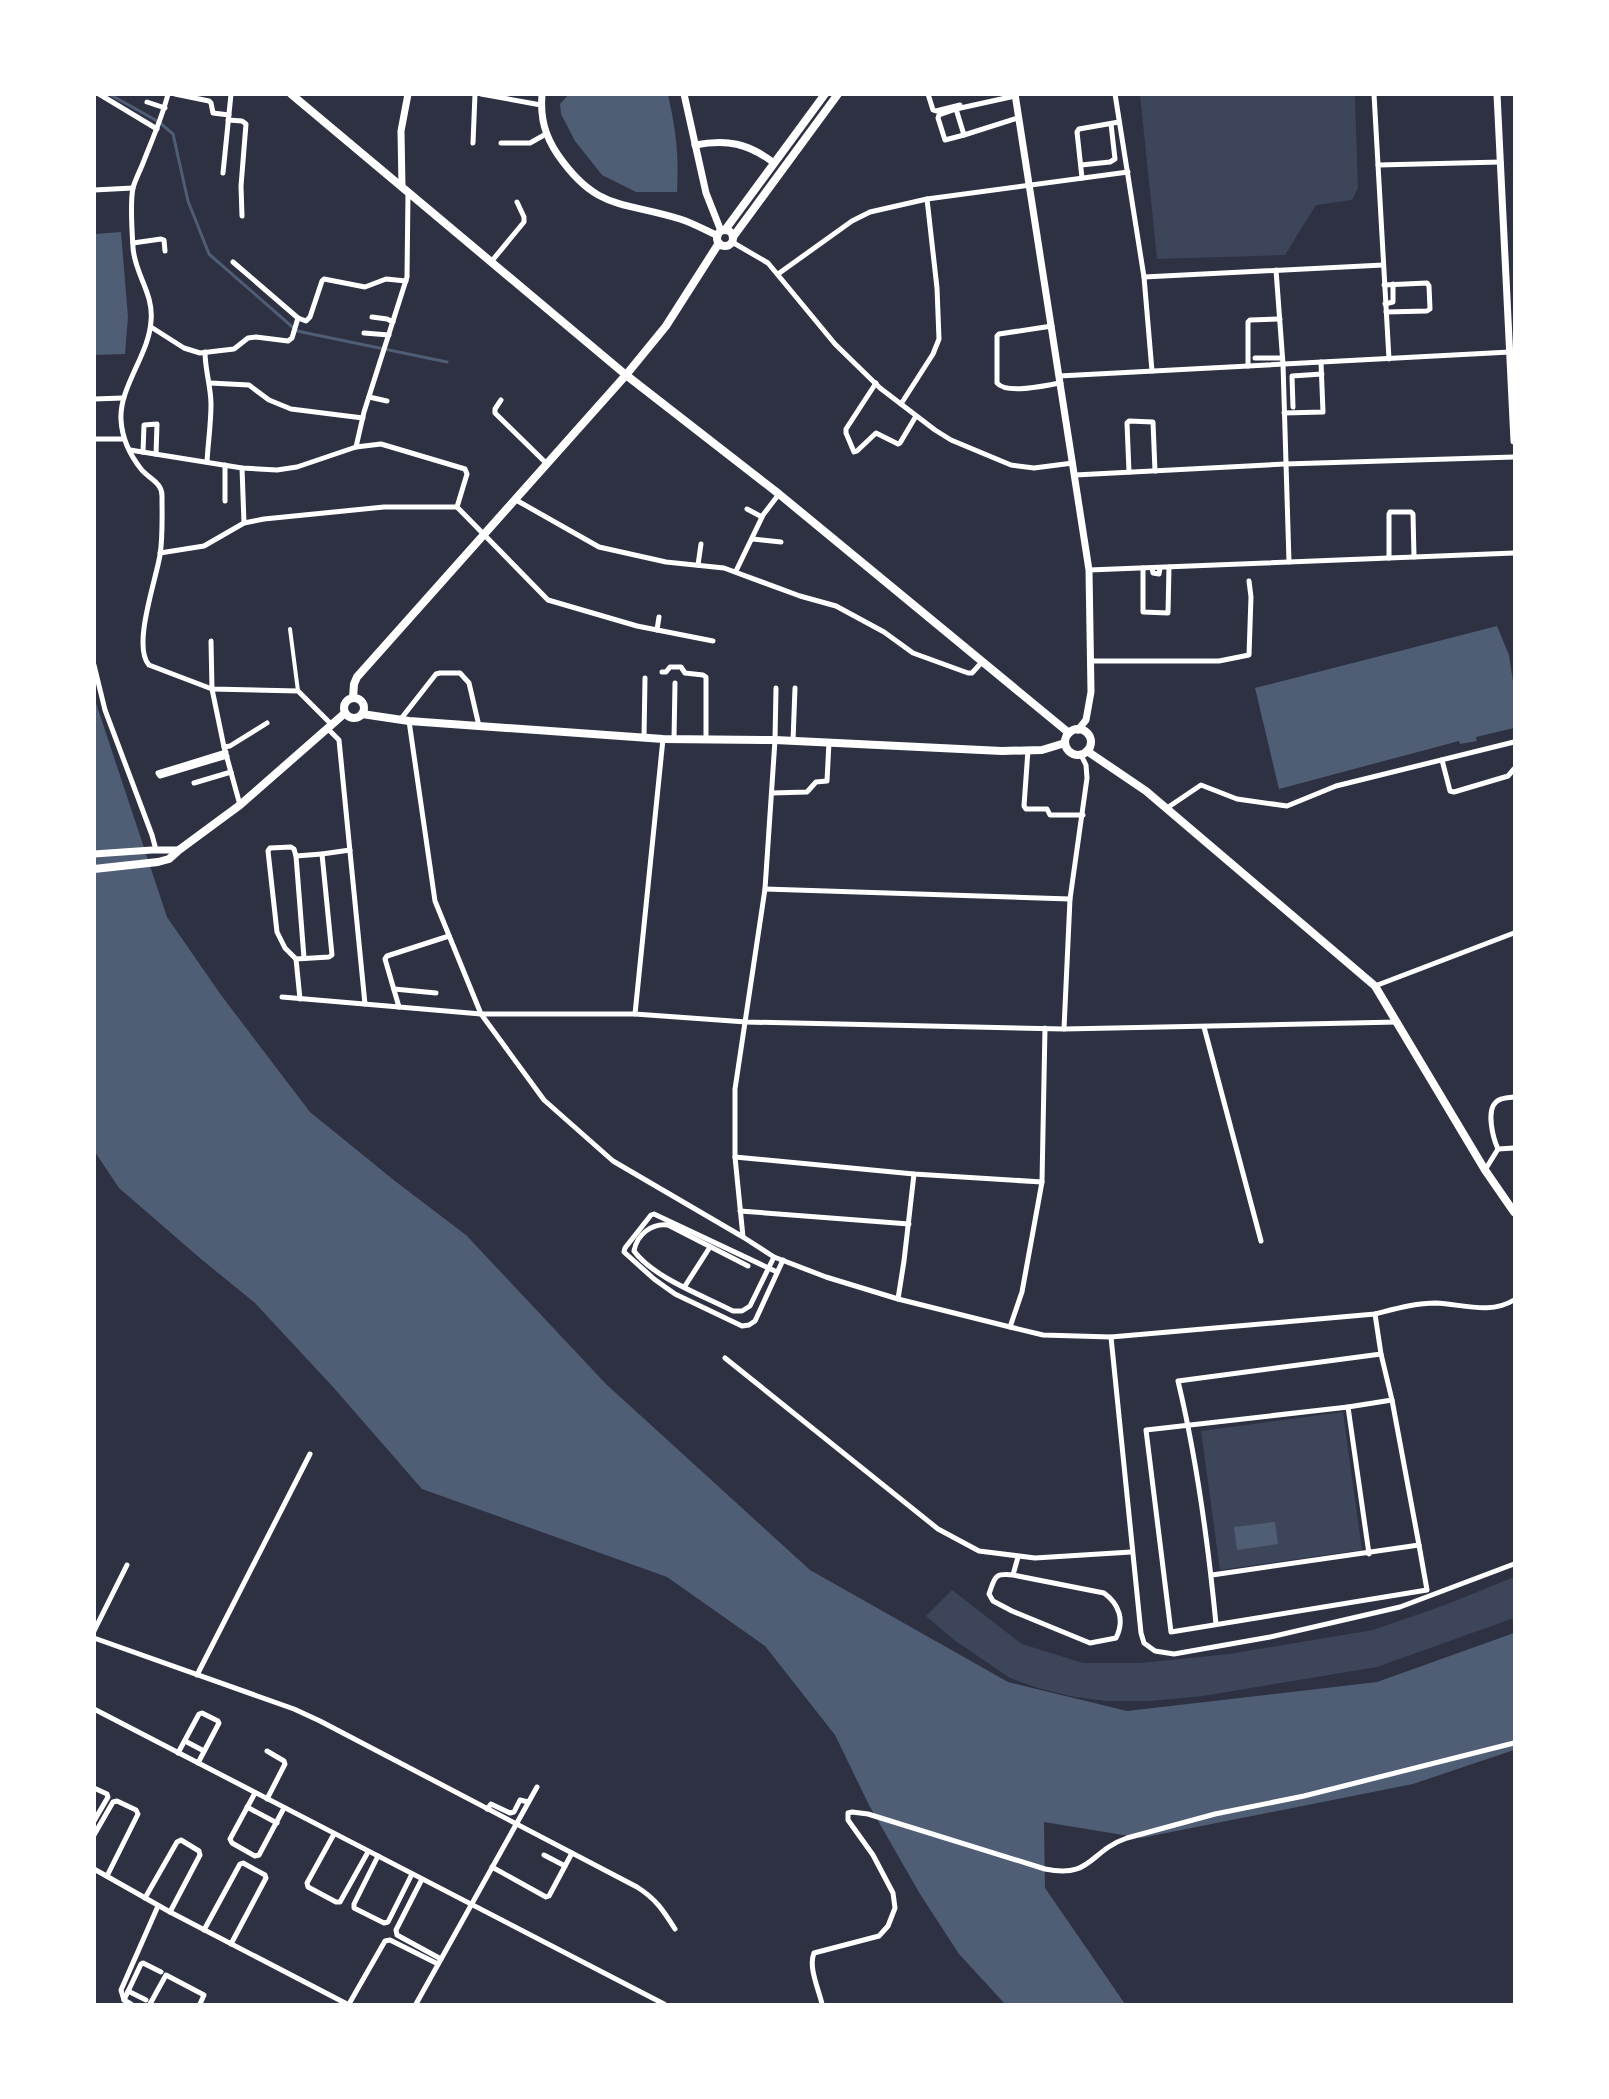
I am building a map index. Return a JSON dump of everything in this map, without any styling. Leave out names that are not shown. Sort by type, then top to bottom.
[{"type":"main road","points":[[291,94],[626,375],[779,494],[1069,734]]},
{"type":"main road","points":[[353,698],[357,677],[548,464],[666,326],[721,235],[825,94]]},
{"type":"main road","points":[[721,235],[726,246],[838,94]]},
{"type":"main road","points":[[721,235],[729,231],[733,239]]},
{"type":"main road","points":[[94,869],[169,859],[240,805],[330,727],[345,713],[346,702],[353,698],[360,700],[364,710],[362,714]]},
{"type":"main road","points":[[345,713],[352,718],[362,714],[404,721],[644,738],[775,740],[1028,750],[1042,750],[1065,743],[1069,734],[1078,730],[1086,732],[1090,739],[1084,753]]},
{"type":"main road","points":[[1065,743],[1071,753],[1084,753],[1146,791],[1375,986],[1485,1170],[1515,1212]]},
{"type":"street","points":[[99,94],[157,129]]},
{"type":"street","points":[[168,94],[165,108],[133,188],[134,258],[150,301],[151,327],[136,371],[123,398],[121,418],[124,439],[130,450],[143,472],[161,488],[160,553],[142,639],[145,659],[149,665],[212,689],[298,691]]},
{"type":"street","points":[[175,94],[209,101],[213,113],[246,123],[242,216]]},
{"type":"street","points":[[223,173],[231,94]]},
{"type":"street","points":[[356,447],[369,397],[406,281],[405,190],[401,131],[408,94]]},
{"type":"street","points":[[473,143],[475,94]]},
{"type":"street","points":[[481,94],[541,105]]},
{"type":"street","points":[[542,94],[542,121],[546,134],[569,170],[587,188],[628,207],[684,220],[721,235]]},
{"type":"street","points":[[684,94],[706,193],[721,235]]},
{"type":"street","points":[[928,94],[933,110],[936,111],[1013,95]]},
{"type":"street","points":[[1115,94],[1144,277],[1152,371]]},
{"type":"street","points":[[1374,94],[1389,359]]},
{"type":"street","points":[[1497,94],[1515,441]]},
{"type":"street","points":[[1013,95],[957,109],[939,115],[938,118],[945,140],[1018,117]]},
{"type":"street","points":[[1013,95],[1052,326],[1089,570],[1091,692],[1086,720],[1078,730]]},
{"type":"street","points":[[147,102],[165,108]]},
{"type":"street","points":[[957,109],[964,135]]},
{"type":"street","points":[[1082,178],[1077,132],[1079,129],[1119,122]]},
{"type":"street","points":[[1081,165],[1113,161],[1116,157],[1111,124]]},
{"type":"street","points":[[501,143],[530,143],[546,134]]},
{"type":"street","points":[[695,145],[715,141],[737,143],[765,156],[774,163]]},
{"type":"street","points":[[1114,145],[1123,143]]},
{"type":"street","points":[[1378,165],[1501,162]]},
{"type":"street","points":[[1097,164],[1098,176]]},
{"type":"street","points":[[778,274],[860,216],[927,199],[1128,172]]},
{"type":"street","points":[[94,190],[133,188]]},
{"type":"street","points":[[901,404],[933,354],[939,339],[927,199]]},
{"type":"street","points":[[492,262],[524,222],[517,202]]},
{"type":"street","points":[[133,243],[161,239],[164,240],[165,252]]},
{"type":"street","points":[[733,239],[778,274],[835,344],[876,384],[951,440],[1011,465],[1034,468],[1073,464]]},
{"type":"street","points":[[233,262],[297,320],[306,321],[310,317],[324,279],[365,287],[386,279],[406,281]]},
{"type":"street","points":[[1144,277],[1383,265]]},
{"type":"street","points":[[1276,270],[1282,359],[1289,562]]},
{"type":"street","points":[[1384,285],[1426,283],[1429,286],[1430,309],[1427,311],[1386,312]]},
{"type":"street","points":[[1386,304],[1393,302],[1393,285]]},
{"type":"street","points":[[372,317],[393,322]]},
{"type":"street","points":[[1249,366],[1251,357],[1248,322],[1250,320],[1280,319]]},
{"type":"street","points":[[151,327],[184,348],[200,353],[234,350],[248,339],[256,337],[288,341],[292,338],[297,320]]},
{"type":"street","points":[[1052,326],[997,336],[997,383],[1000,387],[1008,390],[1060,380],[1152,371],[1249,366],[1282,359]]},
{"type":"street","points":[[364,333],[389,336]]},
{"type":"street","points":[[205,352],[211,401],[207,462]]},
{"type":"street","points":[[1251,357],[1274,356],[1291,364],[1510,352]]},
{"type":"street","points":[[1284,413],[1323,412],[1321,362]]},
{"type":"street","points":[[1291,364],[1293,407]]},
{"type":"street","points":[[1292,376],[1322,375]]},
{"type":"street","points":[[210,383],[249,385],[269,400],[291,410],[363,418]]},
{"type":"street","points":[[876,384],[846,429],[854,452],[857,452],[876,433],[900,443],[916,416]]},
{"type":"street","points":[[369,397],[387,401]]},
{"type":"street","points":[[94,399],[123,398]]},
{"type":"street","points":[[501,400],[495,413],[548,464]]},
{"type":"street","points":[[1129,472],[1127,423],[1129,421],[1153,422],[1155,471]]},
{"type":"street","points":[[142,452],[144,425],[157,424],[156,454]]},
{"type":"street","points":[[94,439],[124,439]]},
{"type":"street","points":[[130,450],[242,468],[277,470],[297,467],[356,447],[386,444],[465,469],[467,474],[457,507]]},
{"type":"street","points":[[1075,475],[1286,464],[1515,457]]},
{"type":"street","points":[[225,465],[225,501]]},
{"type":"street","points":[[242,468],[244,524]]},
{"type":"street","points":[[736,571],[762,517],[779,494]]},
{"type":"street","points":[[516,500],[598,548],[666,565],[698,565],[736,571],[780,589],[837,606],[884,632],[920,656],[968,674],[982,662]]},
{"type":"street","points":[[160,553],[204,546],[244,524],[264,519],[384,507],[457,507],[548,600],[637,626],[713,641]]},
{"type":"street","points":[[747,509],[762,517]]},
{"type":"street","points":[[1389,558],[1390,512],[1411,512],[1413,514],[1414,557]]},
{"type":"street","points":[[753,539],[781,542]]},
{"type":"street","points":[[698,565],[701,544]]},
{"type":"street","points":[[1089,570],[1515,553]]},
{"type":"street","points":[[1143,568],[1143,612],[1168,613],[1169,567]]},
{"type":"street","points":[[1091,661],[1219,661],[1248,656],[1250,581]]},
{"type":"street","points":[[657,630],[659,617]]},
{"type":"street","points":[[290,629],[298,691],[339,740],[365,1004]]},
{"type":"street","points":[[211,641],[212,689],[240,805]]},
{"type":"street","points":[[94,665],[105,710],[152,835],[154,850]]},
{"type":"street","points":[[662,672],[666,672],[670,667],[681,667],[685,674],[705,677],[705,740]]},
{"type":"street","points":[[479,726],[469,683],[460,674],[436,674],[404,721],[435,901],[481,1014],[544,1100],[613,1161],[774,1257],[898,1299],[1043,1335],[1111,1337],[1375,1314],[1435,1303],[1489,1308],[1515,1300]]},
{"type":"street","points":[[644,738],[645,678]]},
{"type":"street","points":[[674,739],[675,683]]},
{"type":"street","points":[[743,1237],[735,1157],[735,1089],[765,889],[775,740],[776,688]]},
{"type":"street","points":[[793,741],[795,688]]},
{"type":"street","points":[[226,752],[158,773],[160,776],[226,752],[230,746],[267,723]]},
{"type":"street","points":[[635,1014],[663,739]]},
{"type":"street","points":[[772,793],[807,792],[816,782],[827,781],[829,742]]},
{"type":"street","points":[[1167,808],[1201,785],[1237,799],[1287,806],[1336,786],[1515,742]]},
{"type":"street","points":[[1028,750],[1024,806],[1026,809],[1047,809],[1050,815],[1083,815]]},
{"type":"street","points":[[1064,1029],[1070,899],[1083,815],[1086,765],[1084,753]]},
{"type":"street","points":[[1442,760],[1450,791],[1454,792],[1508,776],[1515,769]]},
{"type":"street","points":[[194,783],[231,772]]},
{"type":"street","points":[[300,999],[296,959],[285,948],[277,932],[268,851],[270,848],[291,847],[294,849],[304,958]]},
{"type":"street","points":[[94,854],[179,850]]},
{"type":"street","points":[[296,856],[350,850]]},
{"type":"street","points":[[296,959],[332,955],[322,854]]},
{"type":"street","points":[[765,889],[1070,899]]},
{"type":"street","points":[[1375,986],[1515,933]]},
{"type":"street","points":[[399,1007],[385,959],[387,956],[449,936]]},
{"type":"street","points":[[393,989],[436,993]]},
{"type":"street","points":[[282,997],[481,1014],[635,1014],[746,1022],[1064,1029],[1398,1022]]},
{"type":"street","points":[[1204,1027],[1261,1241]]},
{"type":"street","points":[[1010,1327],[1022,1292],[1042,1182],[1045,1028]]},
{"type":"street","points":[[1498,1149],[1492,1136],[1493,1104],[1498,1100],[1515,1097]]},
{"type":"street","points":[[1498,1149],[1515,1148]]},
{"type":"street","points":[[1485,1170],[1498,1149]]},
{"type":"street","points":[[735,1157],[914,1174],[1042,1182]]},
{"type":"street","points":[[898,1299],[914,1174]]},
{"type":"street","points":[[740,1210],[909,1224]]},
{"type":"street","points":[[777,1272],[654,1214],[624,1248],[624,1252],[639,1266],[675,1294],[742,1326],[755,1321],[783,1260]]},
{"type":"street","points":[[748,1266],[668,1225],[658,1224],[652,1227],[640,1237],[634,1251],[655,1271],[733,1311],[742,1311],[750,1306],[774,1257]]},
{"type":"street","points":[[685,1286],[710,1246]]},
{"type":"street","points":[[1375,1314],[1381,1354],[1392,1400],[1427,1590],[1170,1632],[1146,1430],[1392,1400]]},
{"type":"street","points":[[1111,1337],[1141,1633],[1144,1643],[1155,1651],[1174,1654],[1270,1637],[1400,1607],[1515,1564]]},
{"type":"street","points":[[1216,1624],[1212,1575],[1189,1426],[1178,1381],[1381,1354]]},
{"type":"street","points":[[725,1358],[938,1529],[979,1551],[1035,1558],[1131,1552]]},
{"type":"street","points":[[1348,1407],[1369,1554]]},
{"type":"street","points":[[197,1674],[310,1454]]},
{"type":"street","points":[[1212,1575],[1419,1545]]},
{"type":"street","points":[[1013,1575],[1018,1557]]},
{"type":"street","points":[[94,1630],[127,1565]]},
{"type":"street","points":[[1000,1574],[1013,1575],[1104,1593],[1114,1600],[1119,1610],[1121,1628],[1116,1638],[1090,1642],[1012,1611],[993,1600],[989,1593],[995,1577],[1000,1574]]},
{"type":"street","points":[[94,1638],[320,1720],[487,1809],[496,1810],[516,1824],[652,1897],[660,1905],[675,1929]]},
{"type":"street","points":[[94,1709],[664,2004]]},
{"type":"street","points":[[178,1753],[199,1714],[202,1713],[219,1723],[198,1763]]},
{"type":"street","points":[[184,1741],[204,1751]]},
{"type":"street","points":[[822,2004],[812,1965],[814,1953],[879,1936],[888,1926],[895,1908],[893,1893],[873,1855],[847,1816],[852,1812],[868,1814],[1059,1872],[1082,1869],[1113,1843],[1127,1838],[1215,1814],[1304,1796],[1515,1743]]},
{"type":"street","points":[[267,1751],[284,1761],[285,1764],[267,1799]]},
{"type":"street","points":[[416,2004],[537,1787]]},
{"type":"street","points":[[94,1788],[107,1794],[108,1797],[94,1821]]},
{"type":"street","points":[[255,1793],[230,1839],[232,1843],[255,1856],[259,1855],[284,1808]]},
{"type":"street","points":[[505,1815],[514,1812],[520,1800],[528,1802]]},
{"type":"street","points":[[94,1835],[113,1802],[117,1801],[136,1810],[138,1814],[107,1876]]},
{"type":"street","points":[[247,1807],[276,1823]]},
{"type":"street","points":[[334,1834],[307,1883],[308,1887],[336,1902],[340,1902],[368,1852]]},
{"type":"street","points":[[145,1898],[177,1842],[181,1840],[198,1851],[200,1855],[170,1912]]},
{"type":"street","points":[[492,1867],[546,1897],[549,1896],[572,1853]]},
{"type":"street","points":[[544,1855],[565,1866]]},
{"type":"street","points":[[378,1857],[354,1908],[388,1923],[412,1874]]},
{"type":"street","points":[[204,1930],[240,1864],[243,1863],[265,1875],[266,1878],[231,1944]]},
{"type":"street","points":[[94,1869],[158,1906],[348,2004],[385,1941],[390,1940],[426,1958],[440,1962]]},
{"type":"street","points":[[422,1879],[396,1930],[397,1935],[440,1962]]},
{"type":"street","points":[[131,2004],[124,2000],[120,1990],[158,1906]]},
{"type":"street","points":[[422,1965],[426,1958]]},
{"type":"street","points":[[124,2000],[141,1964],[161,1972]]},
{"type":"street","points":[[128,1991],[149,2003],[166,1976],[204,1995],[200,2004]]},
{"type":"shaded area","points":[[568,95],[668,95],[676,143],[677,192],[636,192],[602,175],[575,141],[561,114],[560,104]]},
{"type":"shaded area","points":[[1140,95],[1352,95],[1355,97],[1358,188],[1352,200],[1316,205],[1285,255],[1157,259]]},
{"type":"shaded area","points":[[121,232],[128,317],[125,354],[95,355],[95,234]]},
{"type":"shaded area","points":[[1497,626],[1509,655],[1514,688],[1514,728],[1476,737],[1477,741],[1460,744],[1459,741],[1279,789],[1255,688]]},
{"type":"shaded area","points":[[94,697],[167,917],[221,995],[310,1112],[466,1235],[606,1384],[810,1570],[1008,1682],[1127,1711],[1377,1682],[1514,1633],[1514,1750],[1413,1784],[1141,1838],[1044,1822],[1045,1888],[1125,2004],[1005,2004],[959,1954],[920,1894],[869,1805],[835,1735],[765,1646],[667,1577],[422,1489],[333,1387],[255,1303],[119,1188],[95,1152]]},
{"type":"shaded area","points":[[1343,1412],[1362,1550],[1220,1570],[1201,1431]]},
{"type":"shaded area","points":[[1275,1522],[1278,1544],[1237,1550],[1234,1527]]},
{"type":"shaded area","points":[[1514,1577],[1514,1618],[1377,1667],[1203,1696],[1150,1701],[1106,1701],[1070,1696],[1010,1678],[954,1640],[926,1616],[952,1590],[1022,1644],[1083,1663],[1140,1663],[1229,1654],[1373,1630],[1445,1605]]},
{"type":"waterway","points":[[109,94],[159,122],[173,134],[188,201],[209,254],[297,331],[447,362]]}]
